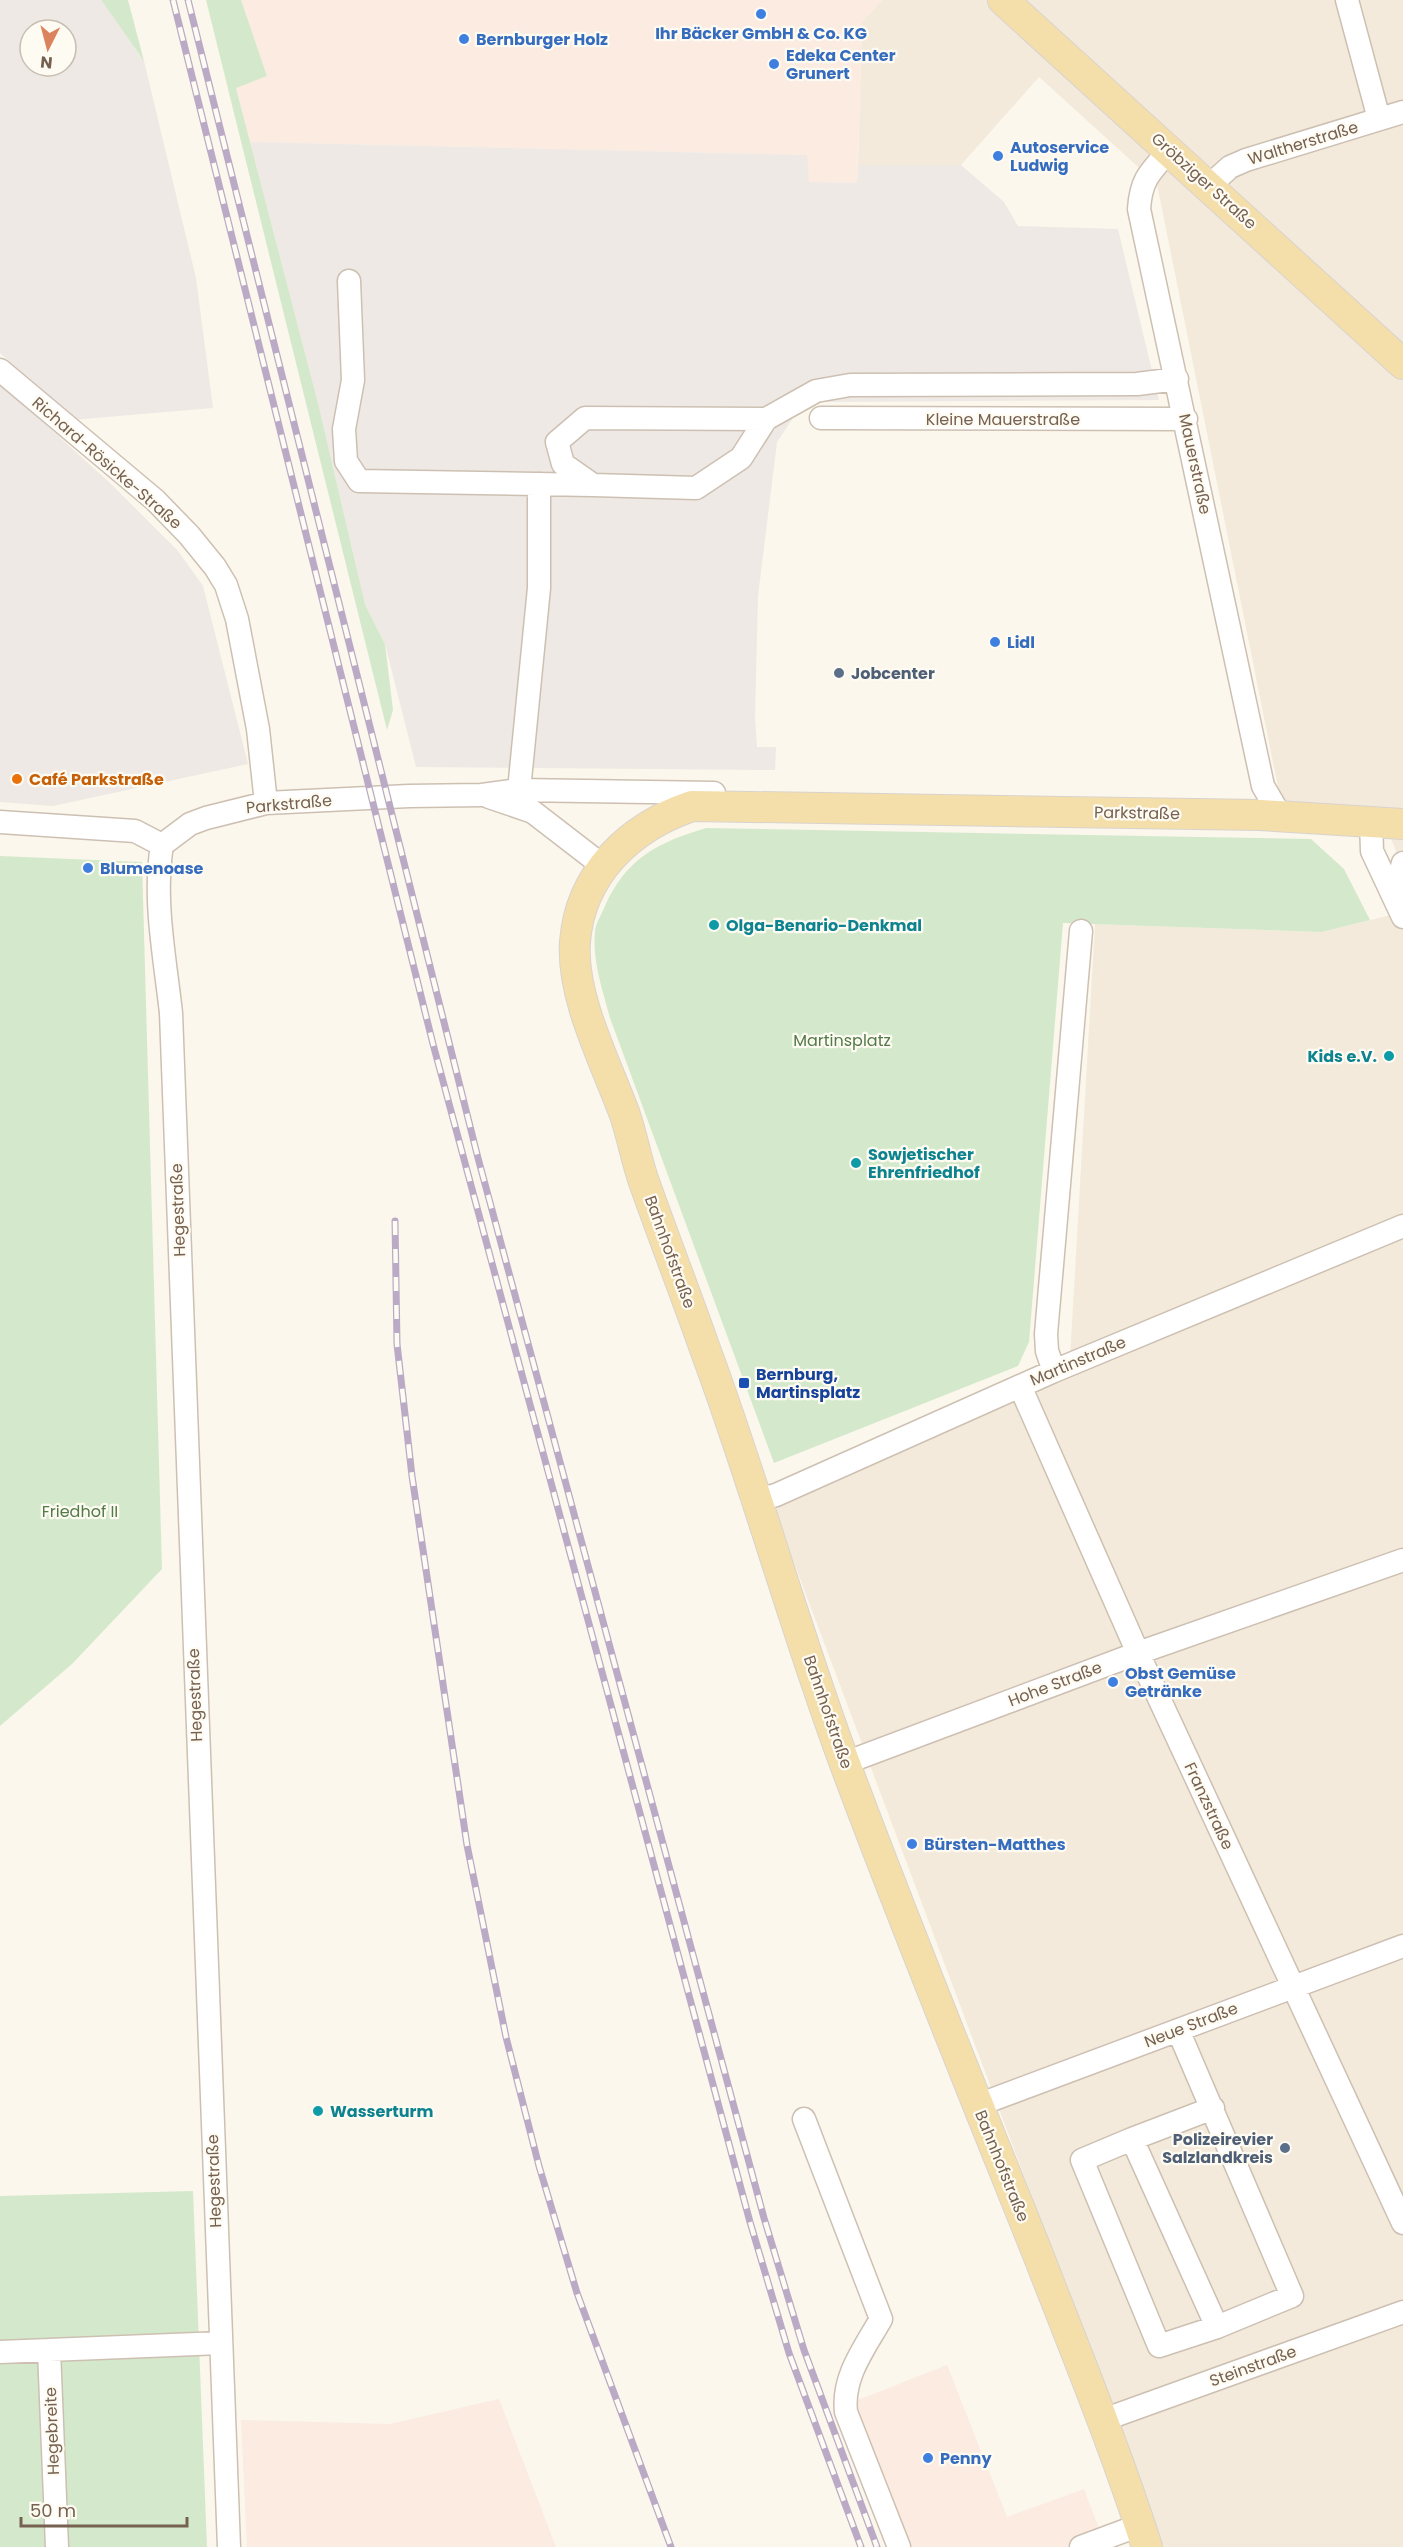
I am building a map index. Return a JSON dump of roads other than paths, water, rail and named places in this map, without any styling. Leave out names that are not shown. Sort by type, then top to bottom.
[{"type":"main road","name":"Gröbziger Straße","points":[[1003,0],[1403,364]]},
{"type":"main road","name":"Parkstraße","points":[[603,866],[636,834],[666,815],[692,806],[1280,815],[1403,824]]},
{"type":"main road","name":"Bahnhofstraße","points":[[603,866],[588,890],[576,931],[575,954],[579,987],[627,1122],[641,1172],[729,1413],[845,1763],[1103,2420],[1143,2536]]},
{"type":"street","points":[[1347,0],[1379,119]]},
{"type":"street","name":"Waltherstraße","points":[[1209,186],[1230,167],[1246,160],[1403,112]]},
{"type":"street","name":"Mauerstraße","points":[[1170,150],[1146,176],[1141,189],[1139,209],[1186,419],[1263,786],[1280,815]]},
{"type":"street","points":[[349,281],[353,380],[344,429],[346,461],[359,481],[696,488],[741,458],[766,419],[816,391],[850,385],[1137,384],[1177,379]]},
{"type":"street","name":"Richard-Rösicke-Straße","points":[[0,370],[155,500],[189,535],[226,585],[237,619],[258,729],[266,803]]},
{"type":"street","points":[[593,485],[563,464],[557,442],[585,418],[766,419]]},
{"type":"street","name":"Kleine Mauerstraße","points":[[820,418],[1186,419]]},
{"type":"street","points":[[519,790],[539,588],[539,484]]},
{"type":"street","points":[[1234,814],[1263,786]]},
{"type":"street","name":"Parkstraße","points":[[162,844],[190,824],[266,803],[425,795],[482,795],[519,790],[865,795],[870,808]]},
{"type":"street","name":"Parkstraße","points":[[482,795],[533,812],[603,866]]},
{"type":"street","points":[[1371,821],[1372,851],[1400,912]]},
{"type":"street","points":[[0,822],[135,831],[162,844]]},
{"type":"street","name":"Hegestraße","points":[[162,844],[158,867],[160,912],[171,1013],[229,2547]]},
{"type":"street","points":[[1400,912],[1399,877],[1403,863]]},
{"type":"street","points":[[1054,1371],[1047,1351],[1046,1334],[1081,931]]},
{"type":"street","name":"Martinstraße","points":[[756,1500],[776,1495],[1054,1371],[1403,1226]]},
{"type":"street","name":"Franzstraße","points":[[1020,1386],[1138,1653],[1403,2223]]},
{"type":"street","name":"Hohe Straße","points":[[845,1763],[1138,1653],[1403,1560]]},
{"type":"street","name":"Neue Straße","points":[[978,2105],[1403,1946]]},
{"type":"street","points":[[1178,2031],[1213,2108],[1292,2296],[1217,2327],[1159,2346],[1082,2160],[1213,2108]]},
{"type":"street","points":[[804,2120],[881,2319],[848,2380],[844,2396],[846,2412],[899,2547]]},
{"type":"street","points":[[1132,2139],[1217,2327]]},
{"type":"street","name":"Steinstraße","points":[[1103,2420],[1403,2312]]},
{"type":"street","points":[[0,2352],[221,2343]]},
{"type":"street","name":"Hegebreite","points":[[49,2350],[57,2547]]},
{"type":"street","points":[[1081,2547],[1143,2536]]},
{"type":"railway","points":[[173,0],[433,1044],[750,2222],[789,2353],[861,2547]]},
{"type":"railway","points":[[188,0],[478,1158],[764,2218],[804,2350],[877,2547]]},
{"type":"railway","points":[[395,1221],[397,1344],[412,1476],[467,1845],[506,2037],[539,2166],[577,2293],[671,2547]]},
{"type":"place","name":"Ihr Bäcker GmbH & Co. KG","points":[[761,14]]},
{"type":"place","name":"Bernburger Holz","points":[[464,39]]},
{"type":"place","name":"Edeka Center Grunert","points":[[774,64]]},
{"type":"place","name":"Autoservice Ludwig","points":[[998,156]]},
{"type":"place","name":"Lidl","points":[[995,642]]},
{"type":"place","name":"Jobcenter","points":[[839,673]]},
{"type":"place","name":"Café Parkstraße","points":[[17,779]]},
{"type":"place","name":"Blumenoase","points":[[88,868]]},
{"type":"place","name":"Olga-Benario-Denkmal","points":[[714,925]]},
{"type":"place","name":"Kids e.V.","points":[[1389,1056]]},
{"type":"place","name":"Sowjetischer Ehrenfriedhof","points":[[856,1163]]},
{"type":"place","name":"Bernburg, Martinsplatz","points":[[744,1383]]},
{"type":"place","name":"Obst Gemüse Getränke","points":[[1113,1682]]},
{"type":"place","name":"Bürsten-Matthes","points":[[912,1844]]},
{"type":"place","name":"Wasserturm","points":[[318,2111]]},
{"type":"place","name":"Polizeirevier Salzlandkreis","points":[[1285,2148]]},
{"type":"place","name":"Penny","points":[[928,2458]]},
{"type":"park label","name":"Martinsplatz","points":[[842,1040]]},
{"type":"park label","name":"Friedhof II","points":[[80,1511]]}]
